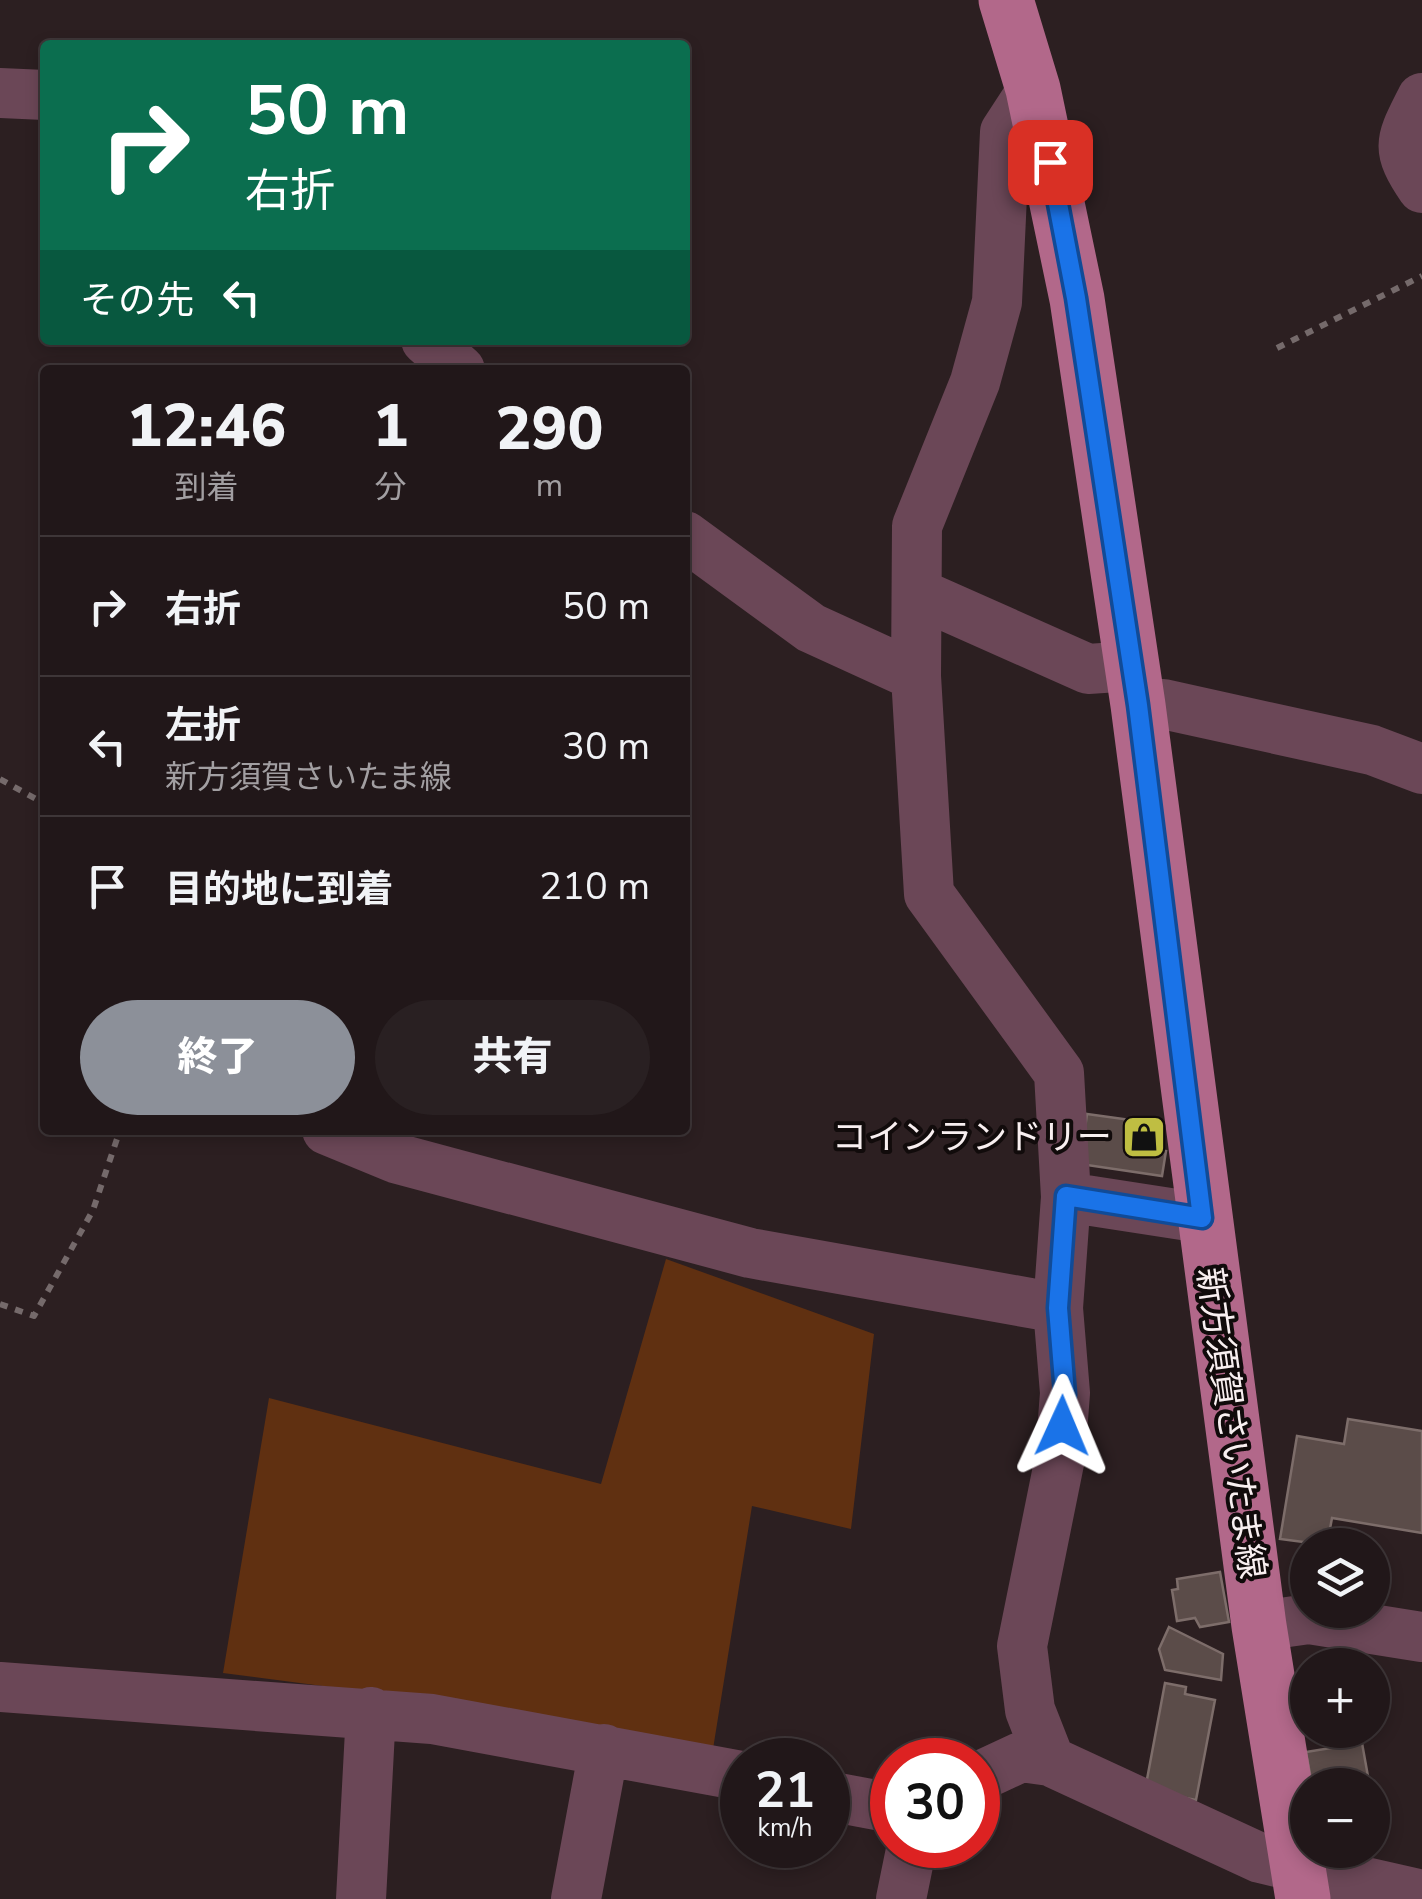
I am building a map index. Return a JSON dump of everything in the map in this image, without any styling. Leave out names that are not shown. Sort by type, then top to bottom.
[{"type":"main road","name":"新方須賀さいたま線","points":[[1006,0],[1033,89],[1076,298],[1135,686],[1202,1218],[1299,1882]]},
{"type":"street","points":[[1033,89],[1006,132],[997,302],[975,382],[917,526],[916,676],[929,894],[1059,1073],[1066,1196],[1058,1308],[1065,1394],[1060,1458],[1022,1646],[1030,1710],[1050,1761]]},
{"type":"street","points":[[0,93],[40,95]]},
{"type":"street","points":[[1422,98],[1401,140],[1404,162],[1422,188]]},
{"type":"street","points":[[432,345],[454,365]]},
{"type":"street","points":[[690,540],[811,628],[916,676]]},
{"type":"street","points":[[916,593],[1135,686],[1163,704],[1372,750],[1422,769]]},
{"type":"street","points":[[339,1135],[395,1158],[750,1253],[1058,1308]]},
{"type":"street","points":[[1066,1196],[1202,1218]]},
{"type":"street","points":[[1260,1626],[1309,1620],[1422,1637]]},
{"type":"street","points":[[0,1687],[371,1712],[720,1772]]},
{"type":"street","points":[[362,1899],[371,1712]]},
{"type":"street","points":[[576,1899],[604,1749]]},
{"type":"street","points":[[1000,1768],[1021,1758],[1050,1761],[1260,1858],[1299,1882],[1422,1895]]},
{"type":"street","points":[[901,1899],[907,1868]]},
{"type":"path","points":[[1277,348],[1422,276]]},
{"type":"path","points":[[0,779],[40,801]]},
{"type":"path","points":[[0,1304],[34,1316],[93,1210],[118,1135]]},
{"type":"shaded area","points":[[666,1259],[874,1334],[851,1529],[752,1506],[713,1749],[468,1705],[223,1673],[269,1398],[601,1484]]},
{"type":"building","points":[[1087,1114],[1160,1124],[1157,1150],[1166,1151],[1162,1176],[1080,1164]]},
{"type":"building","points":[[1348,1419],[1422,1431],[1422,1533],[1332,1518],[1330,1528],[1290,1528],[1290,1540],[1280,1539],[1297,1436],[1344,1444]]},
{"type":"building","points":[[1220,1572],[1229,1622],[1200,1627],[1195,1618],[1177,1621],[1172,1590],[1178,1589],[1177,1579]]},
{"type":"building","points":[[1169,1627],[1223,1654],[1221,1680],[1165,1670],[1159,1649]]},
{"type":"building","points":[[1165,1683],[1186,1687],[1185,1694],[1215,1700],[1196,1800],[1145,1790]]},
{"type":"building","points":[[1363,1748],[1366,1768],[1309,1768],[1306,1752]]},
{"type":"place","name":"コインランドリー","points":[[1144,1137]]},
{"type":"route","points":[[1050,162],[1076,298],[1138,705],[1202,1218],[1066,1196],[1058,1308],[1065,1394],[1062,1426]]}]
